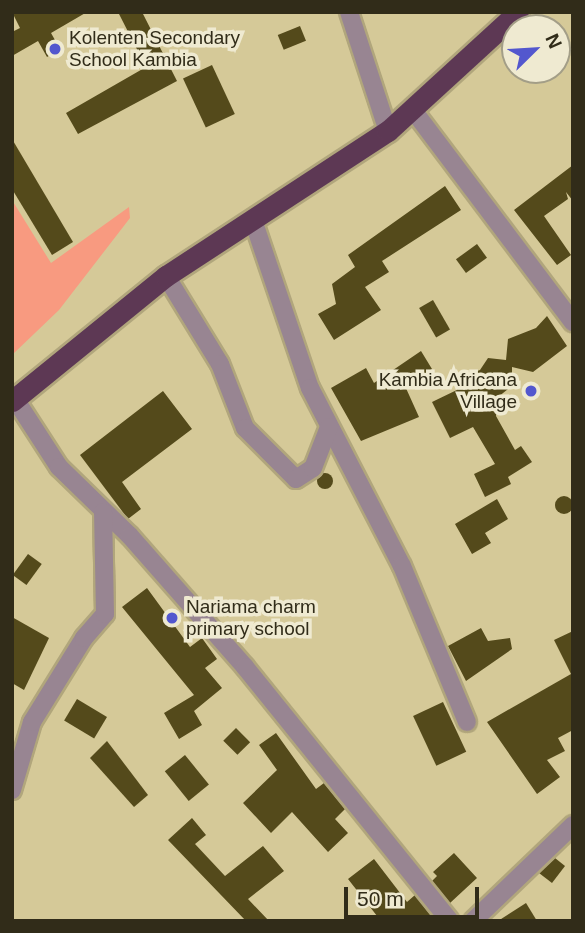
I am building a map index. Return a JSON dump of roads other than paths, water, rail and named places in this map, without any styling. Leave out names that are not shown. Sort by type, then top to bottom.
[{"type":"highway","points":[[14,400],[166,276],[388,131],[518,12]]},
{"type":"street","points":[[349,12],[388,131]]},
{"type":"street","points":[[413,110],[573,322]]},
{"type":"street","points":[[253,220],[329,427],[401,566],[467,722]]},
{"type":"street","points":[[166,276],[220,364],[246,428],[296,479],[313,468],[329,427]]},
{"type":"street","points":[[14,400],[59,467],[130,536],[245,667],[450,921]]},
{"type":"street","points":[[12,790],[32,722],[105,614],[103,512]]},
{"type":"street","points":[[473,921],[573,825]]},
{"type":"place","name":"Kolenten Secondary School Kambia","points":[[55,49]]},
{"type":"place","name":"Kambia Africana Village","points":[[531,391]]},
{"type":"place","name":"Nariama charm primary school","points":[[172,618]]}]
